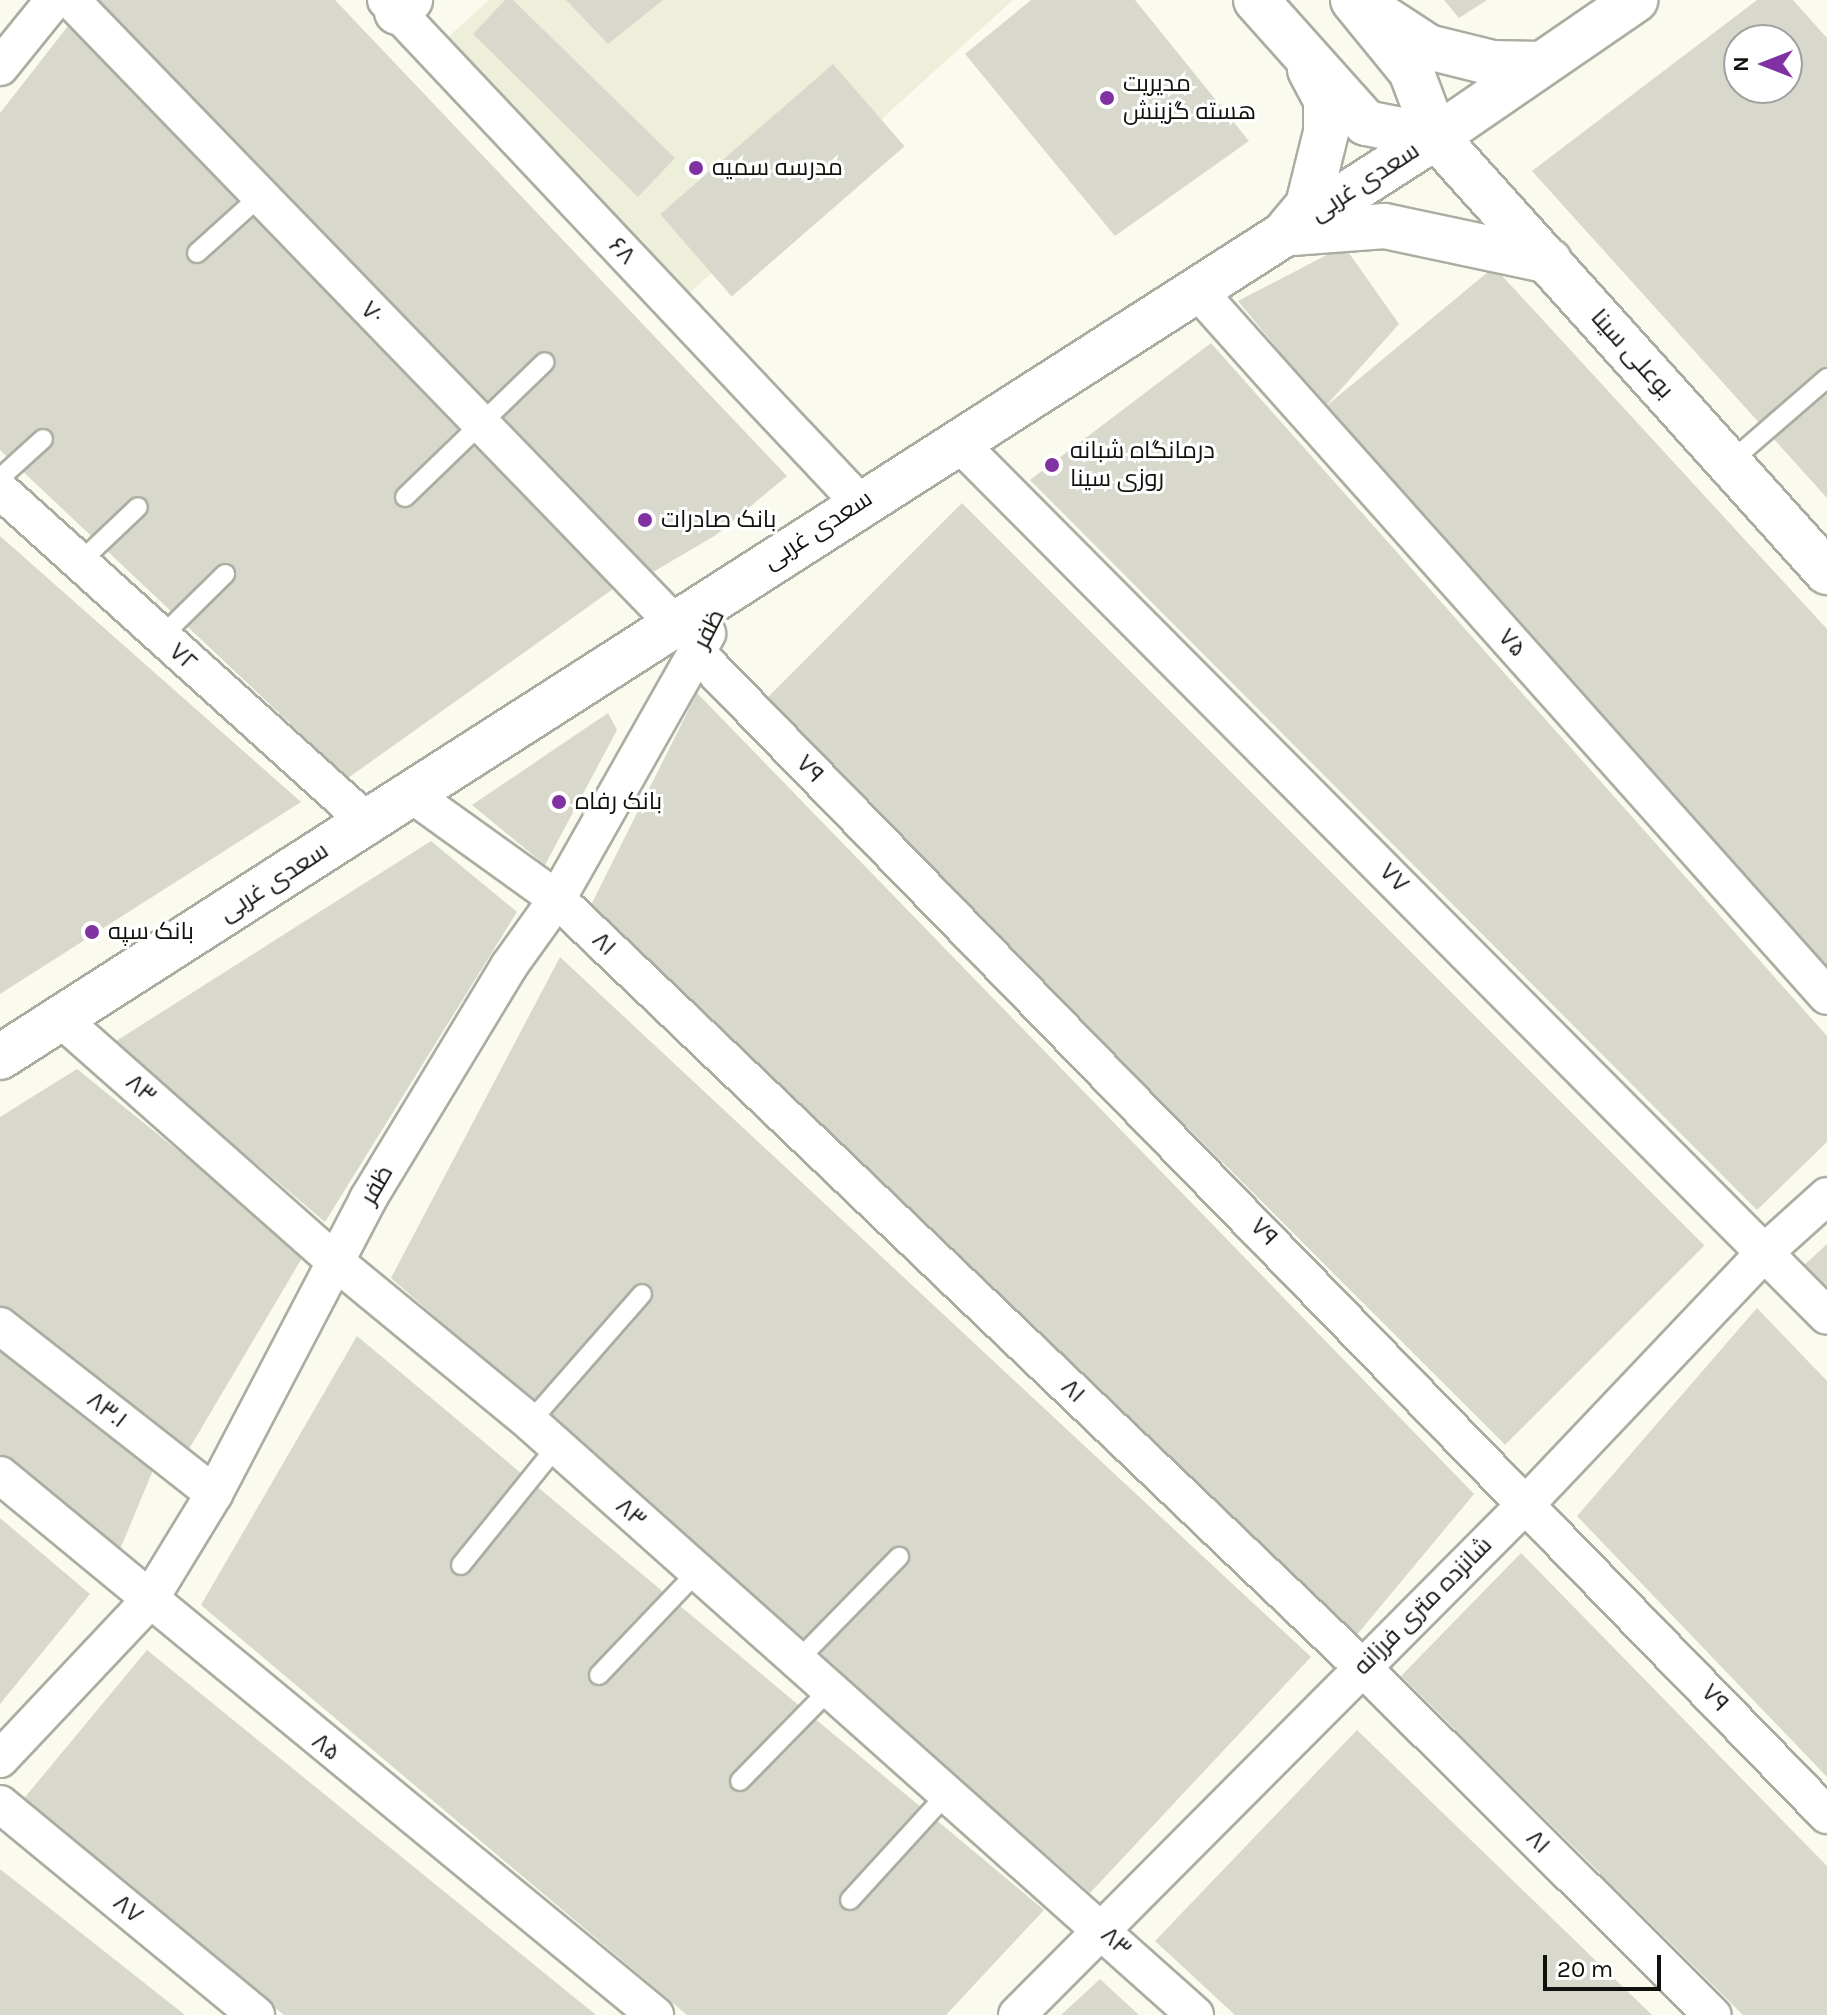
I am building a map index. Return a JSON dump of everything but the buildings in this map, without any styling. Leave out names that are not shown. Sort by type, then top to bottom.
[{"type":"main road","points":[[1256,0],[1366,123],[1436,137]]},
{"type":"main road","points":[[1354,0],[1411,71],[1436,137]]},
{"type":"main road","points":[[1354,0],[1428,47],[1492,63],[1541,64]]},
{"type":"main road","name":"سعدی غربی","points":[[6,1045],[61,1019],[411,794],[686,639],[729,590],[859,502],[1436,137],[1635,0]]},
{"type":"main road","points":[[1285,233],[1308,205],[1326,132],[1326,100],[1296,43]]},
{"type":"main road","name":"بوعلی سینا","points":[[1436,137],[1827,572]]},
{"type":"main road","points":[[1285,233],[1385,226],[1549,261]]},
{"type":"street","points":[[0,67],[54,0]]},
{"type":"street","name":"۷۰","points":[[71,0],[686,639]]},
{"type":"street","name":"۶۸","points":[[398,4],[859,502]]},
{"type":"street","name":"۷۵","points":[[1197,290],[1827,996]]},
{"type":"street","name":"۷۷","points":[[958,442],[1766,1251],[1827,1316]]},
{"type":"street","name":"۷۲","points":[[0,490],[367,822]]},
{"type":"street","name":"ظفر","points":[[0,1759],[148,1602],[214,1494],[336,1262],[509,966],[557,899],[686,639]]},
{"type":"street","name":"۷۹","points":[[686,639],[1528,1502],[1827,1815]]},
{"type":"street","name":"۸۱","points":[[411,794],[557,899],[1362,1667],[1712,2015]]},
{"type":"street","name":"۸۳","points":[[61,1019],[336,1262],[530,1422],[1195,2015]]},
{"type":"street","name":"شانزده متری فرزانه","points":[[1017,2015],[1528,1502],[1766,1251],[1827,1196]]},
{"type":"street","name":"۸۳.۱","points":[[0,1326],[214,1494]]},
{"type":"street","name":"۸۵","points":[[0,1475],[148,1602],[655,2015]]},
{"type":"street","name":"۸۷","points":[[0,1804],[256,2015]]},
{"type":"lane","points":[[197,253],[260,196]]},
{"type":"lane","points":[[405,497],[545,362]]},
{"type":"lane","points":[[1729,463],[1827,378]]},
{"type":"lane","points":[[0,478],[43,439]]},
{"type":"lane","points":[[79,563],[138,507]]},
{"type":"lane","points":[[161,637],[225,574]]},
{"type":"lane","points":[[530,1422],[642,1294]]},
{"type":"lane","points":[[461,1565],[557,1446]]},
{"type":"lane","points":[[797,1661],[899,1557]]},
{"type":"lane","points":[[599,1675],[697,1572]]},
{"type":"lane","points":[[740,1781],[829,1690]]},
{"type":"lane","points":[[850,1900],[946,1795]]},
{"type":"shaded area","name":"مدرسه سمیه","points":[[489,0],[1013,0],[683,299],[448,37]]},
{"type":"place","name":"مدیریت هسته گزینش","points":[[1107,98]]},
{"type":"place","name":"مدرسه سمیه","points":[[696,168]]},
{"type":"place","name":"درمانگاه شبانه روزی سینا","points":[[1052,465]]},
{"type":"place","name":"بانک صادرات","points":[[645,520]]},
{"type":"place","name":"بانک رفاه","points":[[559,802]]},
{"type":"place","name":"بانک سپه","points":[[92,932]]}]
